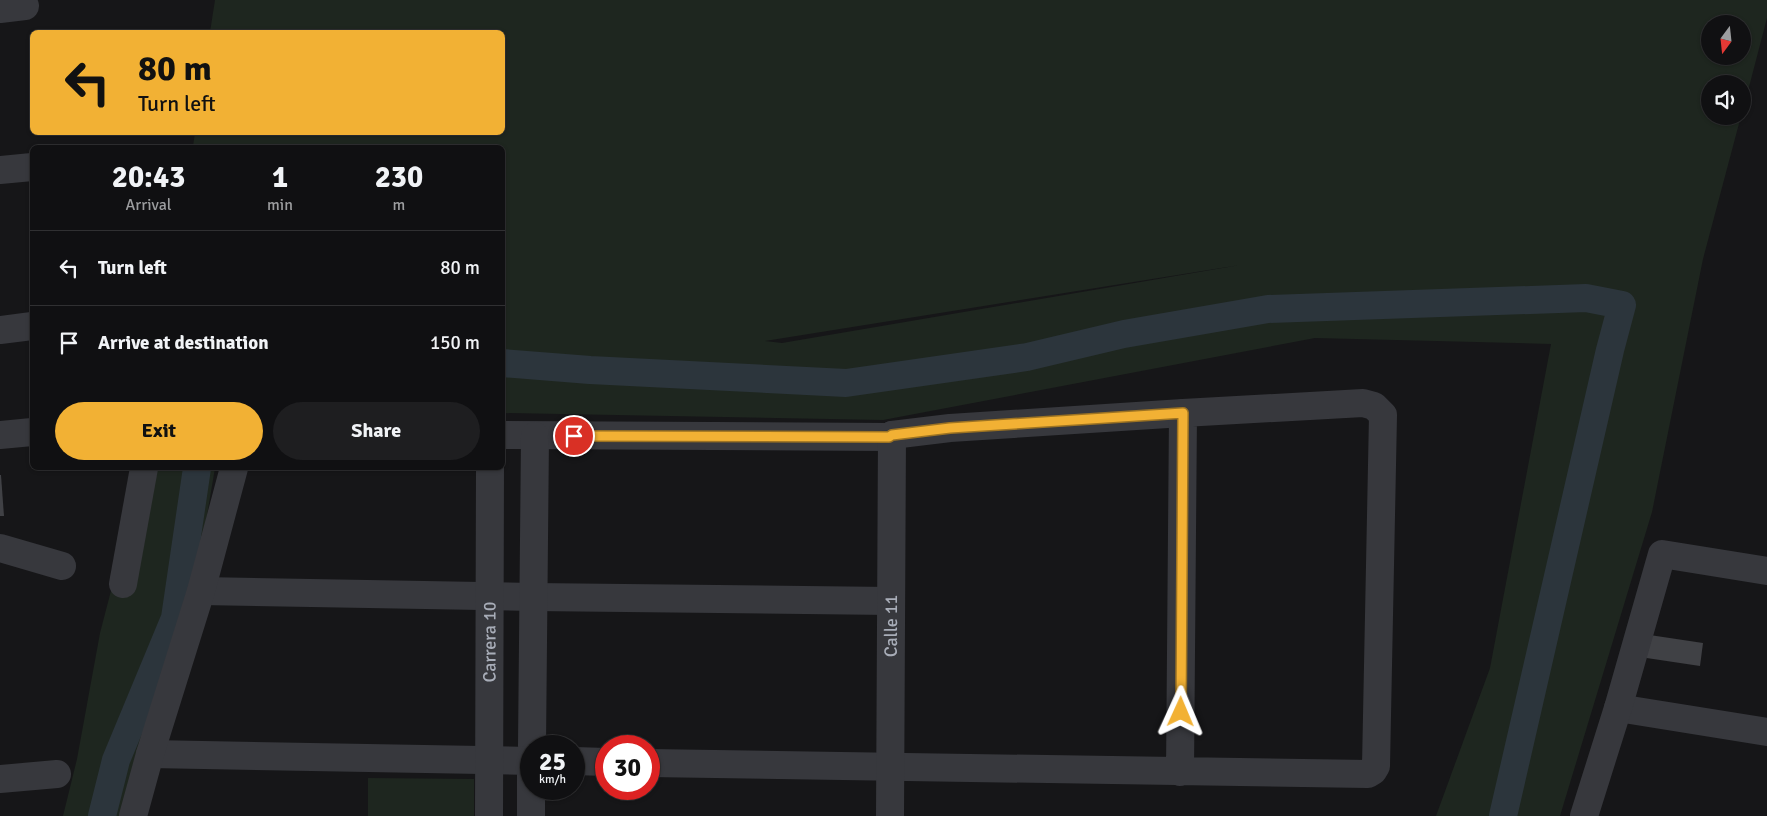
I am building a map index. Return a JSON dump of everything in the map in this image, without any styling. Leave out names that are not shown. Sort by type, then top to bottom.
[{"type":"street","points":[[0,170],[30,167]]},
{"type":"street","points":[[0,330],[30,326]]},
{"type":"street","points":[[505,435],[889,437],[892,435],[950,428],[1363,403],[1374,406],[1383,414],[1376,766],[1368,774],[660,763]]},
{"type":"street","points":[[1180,772],[1183,413]]},
{"type":"street","points":[[0,435],[30,432]]},
{"type":"street","name":"Calle 11","points":[[890,816],[892,435]]},
{"type":"street","points":[[532,735],[535,436]]},
{"type":"street","points":[[123,584],[144,470]]},
{"type":"street","points":[[133,816],[150,754],[201,591],[233,470]]},
{"type":"street","name":"Carrera 10","points":[[489,816],[490,470]]},
{"type":"street","points":[[0,548],[62,566]]},
{"type":"street","points":[[1584,816],[1618,708],[1662,554],[1767,570]]},
{"type":"street","points":[[201,591],[891,601]]},
{"type":"street","points":[[1618,708],[1767,732]]},
{"type":"street","points":[[150,754],[520,761]]},
{"type":"street","points":[[0,779],[57,774]]},
{"type":"street","points":[[531,800],[531,816]]},
{"type":"shaded area","points":[[215,0],[1767,0],[1767,18],[1751,79],[1751,75],[1701,75],[1701,125],[1739,125],[1703,259],[1652,512],[1560,816],[1436,816],[1490,668],[1551,344],[1315,338],[883,420],[505,413],[505,145],[193,145],[195,135],[505,135],[505,30],[210,30]],"holes":[[[1240,265],[782,343],[765,341]]]},
{"type":"shaded area","points":[[134,470],[215,470],[192,604],[126,816],[63,816],[77,759],[100,633],[119,560]]},
{"type":"shaded area","points":[[368,778],[474,779],[474,816],[368,816]]},
{"type":"building","points":[[1,475],[4,516],[0,516]]},
{"type":"building","points":[[1643,634],[1703,643],[1700,666],[1640,657]]},
{"type":"waterway","points":[[505,363],[590,370],[846,383],[1027,357],[1124,334],[1268,309],[1586,298],[1622,305],[1503,816]]},
{"type":"waterway","points":[[102,816],[116,760],[175,618],[197,470]]},
{"type":"route","points":[[574,436],[889,437],[892,435],[950,428],[1183,413],[1181,712]]}]
